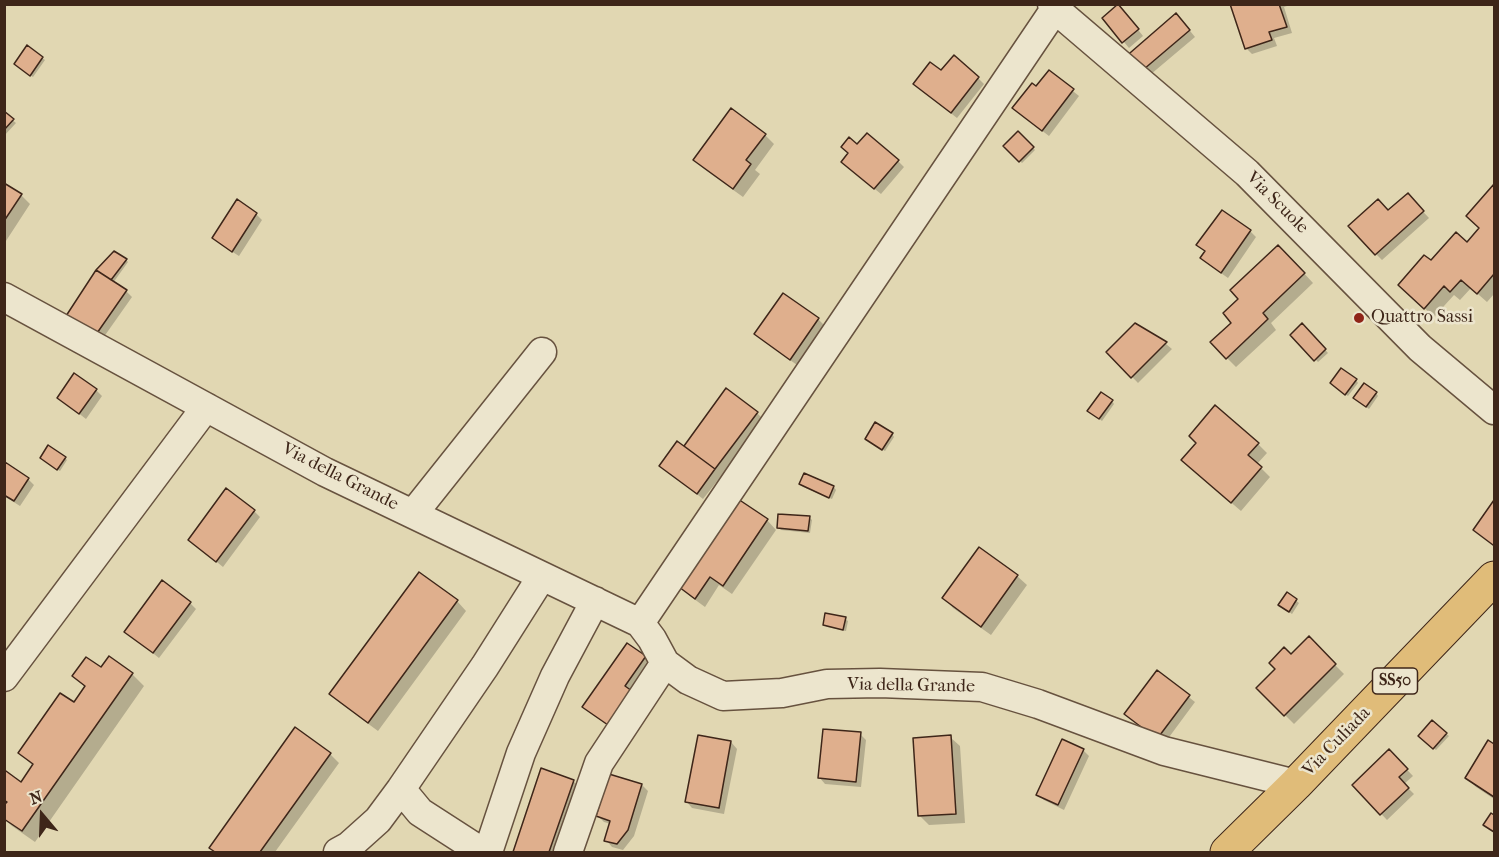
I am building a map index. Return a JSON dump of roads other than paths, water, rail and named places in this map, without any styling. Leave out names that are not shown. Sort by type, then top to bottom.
[{"type":"main road","name":"Via Culiada","points":[[1227,852],[1296,784],[1494,578]]},
{"type":"street","name":"Via Scuole","points":[[1053,7],[1247,172],[1420,348],[1494,410]]},
{"type":"street","points":[[640,623],[1053,7]]},
{"type":"street","name":"Via della Grande","points":[[4,297],[325,472],[640,623],[665,663],[687,680],[723,696],[782,693],[827,684],[880,683],[982,687],[1038,704],[1164,751],[1296,784]]},
{"type":"street","points":[[413,514],[542,352]]},
{"type":"street","points":[[4,677],[206,407]]},
{"type":"street","points":[[338,852],[349,846],[378,820],[401,789],[485,666],[542,576]]},
{"type":"street","points":[[488,852],[521,753],[555,676],[595,601]]},
{"type":"street","points":[[568,852],[599,763],[665,663]]},
{"type":"street","points":[[401,789],[420,812],[482,852]]},
{"type":"place","name":"Quattro Sassi","points":[[1359,318]]}]
